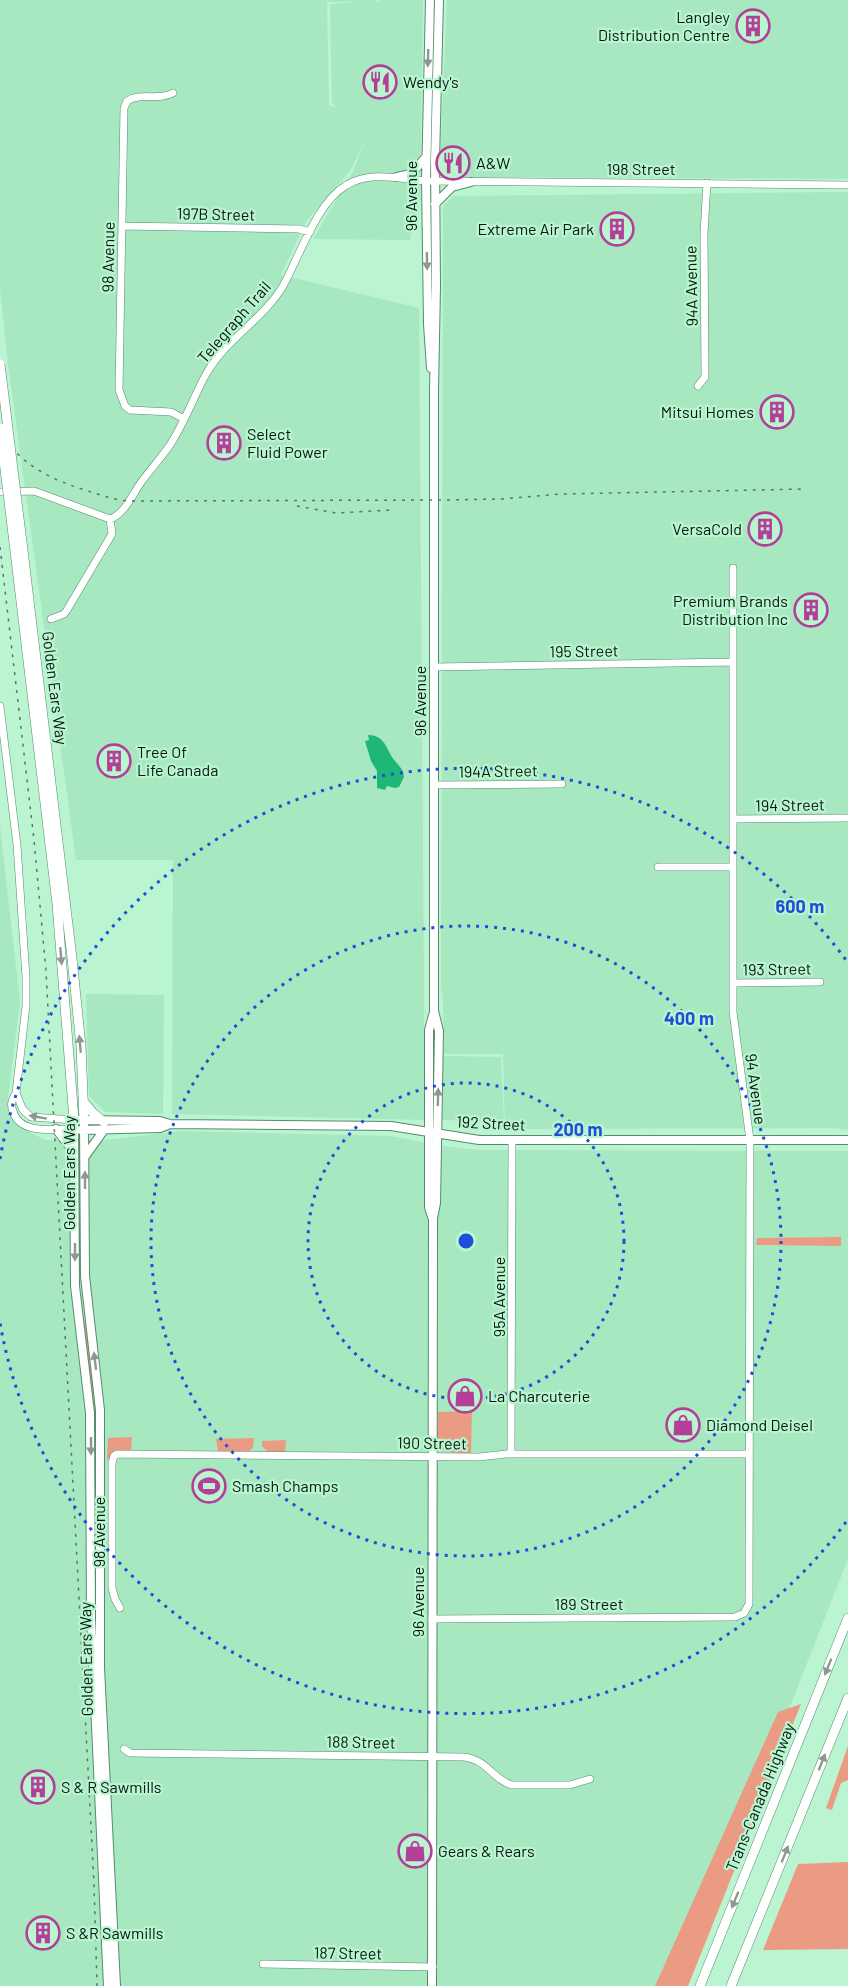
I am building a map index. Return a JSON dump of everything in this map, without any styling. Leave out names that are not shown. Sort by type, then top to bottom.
[{"type":"highway","name":"Golden Ears Way","points":[[0,364],[57,904],[74,1125]]},
{"type":"highway","name":"Golden Ears Way","points":[[0,428],[18,542],[69,934],[81,1046],[84,1125]]},
{"type":"highway","points":[[84,1102],[104,1126]]},
{"type":"highway","name":"Trans-Canada Highway","points":[[700,1986],[848,1618]]},
{"type":"highway","points":[[731,1986],[848,1696]]},
{"type":"main road","name":"96 Avenue","points":[[430,0],[426,157],[435,204],[434,1011],[439,1030],[434,1134],[436,1203],[433,1218],[432,1986]]},
{"type":"main road","name":"96 Avenue","points":[[434,391],[428,324],[430,181],[439,0]]},
{"type":"main road","points":[[397,177],[411,174],[426,157]]},
{"type":"main road","points":[[435,204],[452,187],[471,182]]},
{"type":"main road","name":"192 Street","points":[[74,1125],[104,1126],[160,1121],[170,1124],[391,1126],[479,1140],[848,1140]]},
{"type":"main road","name":"Golden Ears Way","points":[[74,1125],[75,1294],[90,1413],[91,1618],[108,1986]]},
{"type":"main road","name":"Golden Ears Way","points":[[84,1125],[85,1276],[100,1410],[100,1668],[116,1986]]},
{"type":"main road","points":[[85,1155],[104,1126]]},
{"type":"main road","points":[[56,1129],[74,1152]]},
{"type":"street","name":"98 Avenue","points":[[172,93],[166,97],[135,97],[127,101],[124,108],[119,390],[125,406],[130,410],[171,412],[184,419]]},
{"type":"street","name":"Telegraph Trail","points":[[110,519],[121,513],[170,444],[215,360],[264,310],[282,287],[330,199],[345,186],[364,178],[397,177],[430,181]]},
{"type":"street","name":"198 Street","points":[[430,181],[848,185]]},
{"type":"street","name":"94A Avenue","points":[[698,386],[705,377],[706,183]]},
{"type":"street","name":"197B Street","points":[[122,226],[299,229],[310,232]]},
{"type":"street","points":[[0,492],[34,491],[110,519],[111,534],[67,610],[64,614],[51,619]]},
{"type":"street","name":"94 Avenue","points":[[733,568],[733,983],[735,1036],[750,1140],[749,1604],[744,1613]]},
{"type":"street","name":"195 Street","points":[[435,666],[733,662]]},
{"type":"street","points":[[0,706],[17,845],[26,977],[26,1006],[16,1093]]},
{"type":"street","name":"194A Street","points":[[435,785],[562,784]]},
{"type":"street","name":"194 Street","points":[[733,819],[848,818]]},
{"type":"street","points":[[658,867],[733,867]]},
{"type":"street","name":"193 Street","points":[[733,983],[820,982]]},
{"type":"street","name":"192 Street","points":[[16,1093],[23,1110],[31,1117],[74,1125]]},
{"type":"street","name":"192 Street","points":[[16,1093],[12,1106],[18,1122],[34,1129],[56,1129],[74,1125]]},
{"type":"street","name":"95A Avenue","points":[[512,1140],[512,1454]]},
{"type":"street","name":"190 Street","points":[[114,1455],[479,1457],[512,1454],[749,1454]]},
{"type":"street","name":"98 Avenue","points":[[114,1455],[112,1463],[112,1588],[120,1608]]},
{"type":"street","name":"189 Street","points":[[432,1619],[735,1617],[744,1613]]},
{"type":"street","name":"188 Street","points":[[124,1749],[130,1753],[473,1759],[491,1770],[505,1783],[512,1785],[570,1785],[590,1779]]},
{"type":"street","name":"187 Street","points":[[263,1964],[433,1968]]},
{"type":"shaded area","points":[[0,0],[375,0],[379,2],[379,0],[423,0],[420,201],[410,240],[313,239],[353,172],[364,143],[350,171],[307,220],[281,275],[419,308],[425,1120],[172,1114],[173,860],[76,860],[8,364],[0,288]],"holes":[[[327,2],[356,2],[330,4],[332,104],[339,107],[329,106]]]},
{"type":"shaded area","points":[[447,0],[848,0],[848,179],[451,177],[441,169],[440,161]]},
{"type":"shaded area","points":[[848,192],[848,1130],[832,1128],[505,1129],[503,1054],[444,1054],[441,986],[443,206],[454,196]]},
{"type":"shaded area","points":[[368,735],[381,739],[401,768],[404,777],[399,787],[387,786],[385,790],[377,788],[377,771],[371,761],[365,741],[369,740]]},
{"type":"shaded area","points":[[0,826],[20,1002],[8,1098],[31,1133],[45,1140],[105,1140],[182,1131],[390,1136],[478,1150],[848,1151],[848,1559],[680,1986],[0,1986]]},
{"type":"shaded area","points":[[86,994],[164,995],[163,1114],[105,1112],[89,1096]]},
{"type":"shaded area","points":[[443,1056],[501,1057],[504,1122],[442,1120]]},
{"type":"shaded area","points":[[841,1237],[841,1246],[756,1245],[757,1238]]},
{"type":"shaded area","points":[[78,1289],[91,1353],[96,1418],[96,1645],[93,1427]]},
{"type":"shaded area","points":[[472,1411],[471,1453],[443,1450],[438,1441],[438,1412]]},
{"type":"shaded area","points":[[132,1437],[131,1451],[117,1451],[107,1460],[108,1438]]},
{"type":"shaded area","points":[[254,1438],[253,1448],[248,1452],[218,1451],[216,1439]]},
{"type":"shaded area","points":[[286,1440],[285,1452],[268,1452],[262,1446],[262,1441]]},
{"type":"shaded area","points":[[801,1704],[688,1986],[655,1986],[778,1712]]},
{"type":"shaded area","points":[[848,1746],[848,1780],[841,1783],[832,1810],[826,1808]]},
{"type":"shaded area","points":[[848,1862],[848,1949],[763,1950],[798,1864]]},
{"type":"railway","points":[[0,433],[28,463],[50,476],[103,496],[129,501],[502,499],[562,494],[806,489]]},
{"type":"railway","points":[[297,506],[336,513],[392,510]]},
{"type":"railway","points":[[0,547],[34,840],[46,971],[94,1884],[97,1986]]},
{"type":"place","name":"Langley Distribution Centre","points":[[753,26]]},
{"type":"place","name":"Wendy's","points":[[380,82]]},
{"type":"place","name":"A&W","points":[[453,163]]},
{"type":"place","name":"Extreme Air Park","points":[[617,229]]},
{"type":"place","name":"Mitsui Homes","points":[[777,412]]},
{"type":"place","name":"Select Fluid Power","points":[[224,443]]},
{"type":"place","name":"VersaCold","points":[[765,529]]},
{"type":"place","name":"Premium Brands Distribution Inc","points":[[811,610]]},
{"type":"place","name":"Tree Of Life Canada","points":[[114,761]]},
{"type":"place","name":"La Charcuterie","points":[[465,1396]]},
{"type":"place","name":"Diamond Deisel","points":[[683,1425]]},
{"type":"place","name":"Smash Champs","points":[[209,1486]]},
{"type":"place","name":"S & R Sawmills","points":[[38,1787]]},
{"type":"place","name":"Gears & Rears","points":[[415,1851]]},
{"type":"place","name":"S &R Sawmills","points":[[43,1933]]}]
